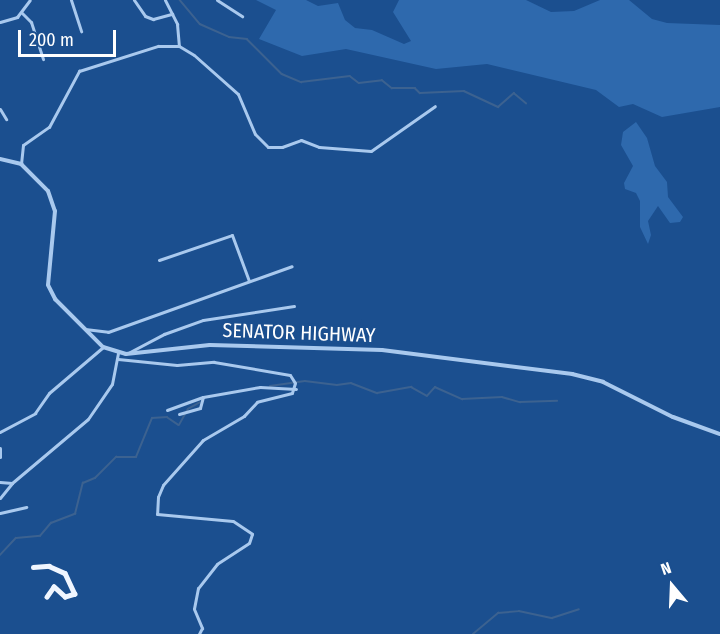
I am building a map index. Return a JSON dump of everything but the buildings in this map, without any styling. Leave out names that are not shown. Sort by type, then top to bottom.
[{"type":"main road","points":[[33,567],[49,566],[65,573],[75,594],[65,597],[54,587],[47,597]]},
{"type":"street","points":[[0,22],[22,13],[30,0]]},
{"type":"street","points":[[71,0],[81,31]]},
{"type":"street","points":[[134,0],[145,16],[153,19],[172,15]]},
{"type":"street","points":[[165,0],[179,32],[179,46]]},
{"type":"street","points":[[218,0],[242,16]]},
{"type":"street","points":[[22,13],[31,22],[43,59]]},
{"type":"street","points":[[0,159],[21,164],[23,145],[49,127],[79,71],[158,46],[179,46],[238,94],[255,135],[268,147],[282,147],[301,140],[319,147],[370,151],[435,106]]},
{"type":"street","points":[[0,109],[6,119]]},
{"type":"street","name":"SENATOR HIGHWAY","points":[[21,164],[44,186],[55,211],[48,285],[55,299],[103,347],[118,353],[210,345],[420,353],[590,378],[673,417],[720,434]]},
{"type":"street","points":[[159,260],[232,235],[249,281]]},
{"type":"street","points":[[83,328],[108,332],[292,266]]},
{"type":"street","points":[[126,354],[164,334],[203,320],[294,306]]},
{"type":"street","points":[[0,432],[35,413],[49,393],[103,347]]},
{"type":"street","points":[[0,498],[9,491],[12,483],[88,419],[112,384],[118,353]]},
{"type":"street","points":[[118,358],[240,366],[290,375],[296,389]]},
{"type":"street","points":[[167,410],[203,397],[260,387],[296,389]]},
{"type":"street","points":[[199,634],[202,628],[194,609],[198,588],[217,564],[249,543],[252,534],[233,521],[157,514],[158,497],[163,485],[203,440],[244,416],[257,402],[286,396],[296,389]]},
{"type":"street","points":[[179,414],[200,408],[203,397]]},
{"type":"street","points":[[0,448],[0,457]]},
{"type":"street","points":[[0,482],[12,483]]},
{"type":"street","points":[[0,513],[26,507]]},
{"type":"shaded area","points":[[256,0],[306,0],[318,6],[338,3],[345,20],[355,28],[372,30],[404,44],[411,41],[393,12],[399,0],[526,0],[551,12],[574,11],[600,0],[629,0],[652,19],[667,23],[720,25],[720,107],[662,117],[633,104],[619,107],[596,90],[487,64],[436,69],[346,49],[302,56],[259,39],[276,10]]},
{"type":"shaded area","points":[[636,122],[647,138],[655,166],[667,182],[668,197],[683,217],[680,222],[670,223],[658,206],[648,221],[651,235],[648,244],[640,227],[640,201],[636,193],[625,189],[624,183],[633,166],[621,145],[623,132]]},
{"type":"waterway","points":[[180,0],[200,24],[229,37],[247,39],[282,74],[301,82],[350,76],[359,83],[382,80],[392,88],[415,88],[420,93],[464,91],[498,107],[514,93],[526,103]]},
{"type":"waterway","points":[[270,386],[305,381],[337,385],[351,383],[377,393],[411,387],[427,396],[435,387],[462,399],[502,397],[520,402],[557,401]]},
{"type":"waterway","points":[[0,555],[16,538],[40,536],[51,523],[75,514],[83,483],[95,478],[116,457],[136,457],[152,418],[167,417],[179,425],[188,409],[199,403]]},
{"type":"waterway","points":[[473,634],[498,613],[519,611],[552,618],[579,609]]}]
